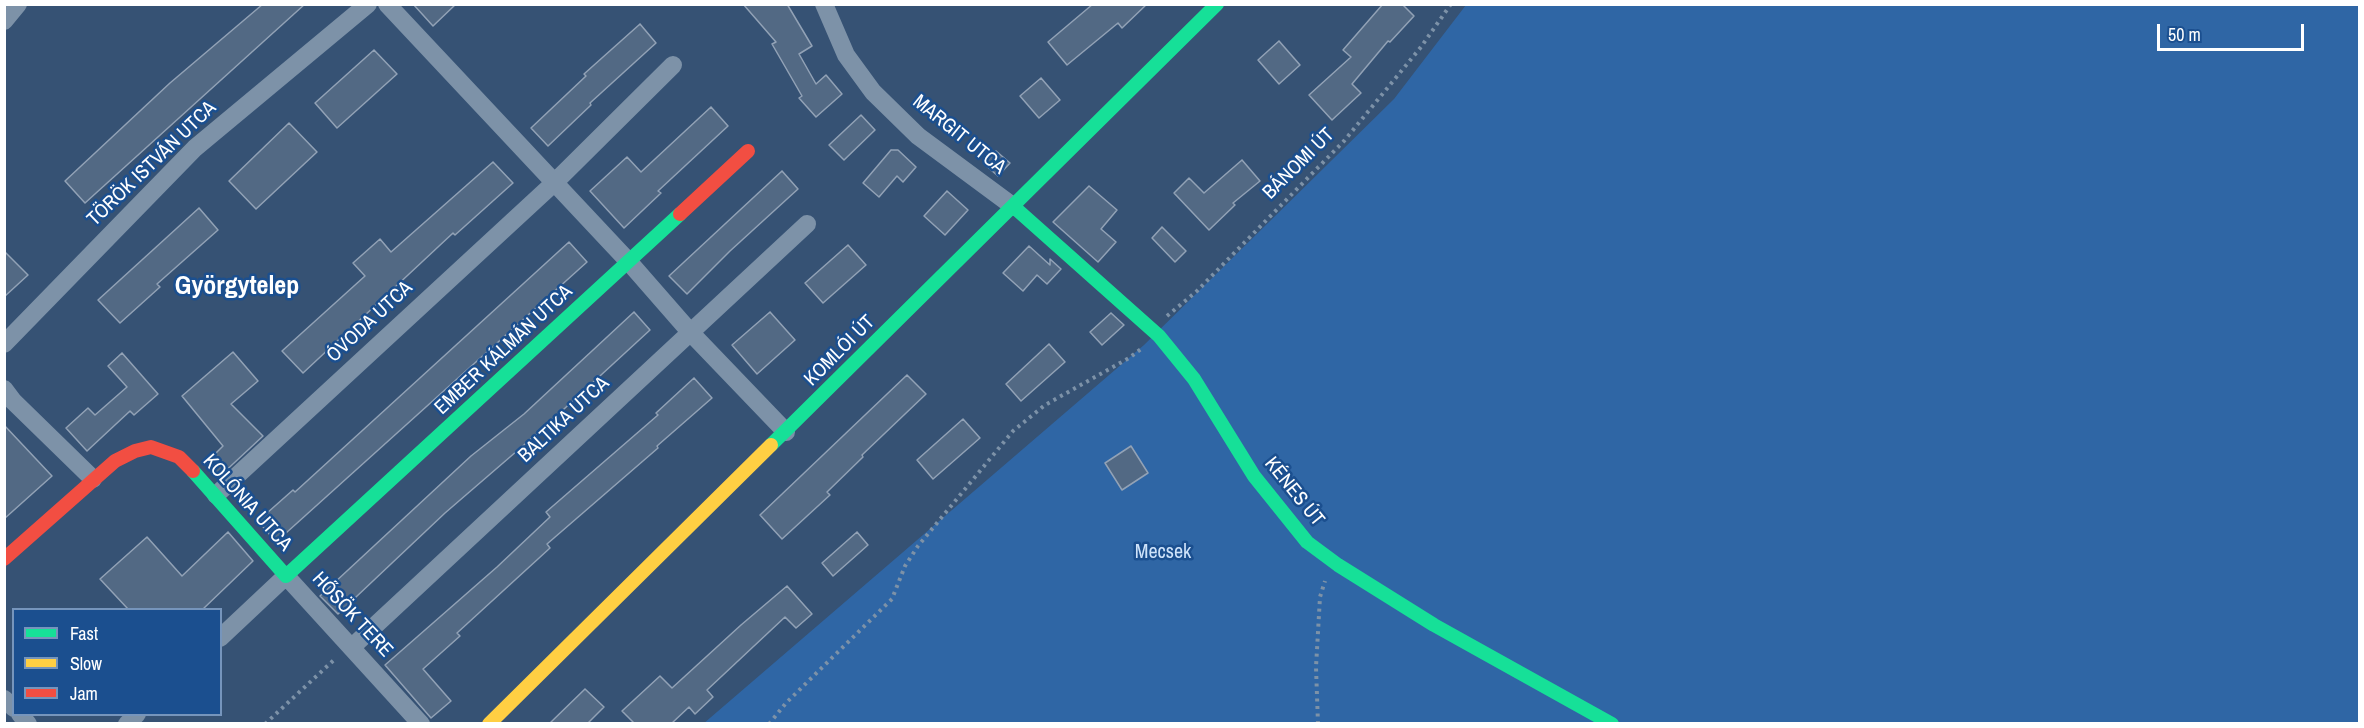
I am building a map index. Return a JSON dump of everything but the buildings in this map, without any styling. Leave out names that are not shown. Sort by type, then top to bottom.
[{"type":"street","points":[[4,21],[18,4]]},
{"type":"street","name":"TÖRÖK ISTVÁN UTCA","points":[[4,344],[195,148],[368,4]]},
{"type":"street","points":[[387,4],[629,262],[691,333],[786,432]]},
{"type":"street","name":"MARGIT UTCA","points":[[824,4],[846,55],[873,92],[918,136],[1014,207]]},
{"type":"street","name":"KOMLÓI ÚT","points":[[489,723],[1217,4]]},
{"type":"street","name":"ÓVODA UTCA","points":[[216,495],[554,183],[672,65]]},
{"type":"street","name":"EMBER KÁLMÁN UTCA","points":[[286,576],[748,151]]},
{"type":"street","name":"KÉNES ÚT","points":[[1014,207],[1155,332],[1194,379],[1254,476],[1307,542],[1331,560],[1434,625],[1612,723]]},
{"type":"street","name":"BALTIKA UTCA","points":[[352,647],[807,224]]},
{"type":"street","points":[[7,399],[93,479]]},
{"type":"street","name":"KOLÓNIA UTCA","points":[[4,559],[115,461],[135,451],[151,447],[179,457],[216,495],[286,576]]},
{"type":"street","name":"HŐSÖK TERE","points":[[222,636],[286,576],[421,723]]},
{"type":"path","name":"BÁNOMI ÚT","points":[[770,723],[786,703],[892,599],[905,566],[918,546],[1013,431],[1045,405],[1129,358],[1344,141],[1421,47],[1451,4]]},
{"type":"path","points":[[1318,723],[1316,668],[1320,597],[1331,560]]},
{"type":"path","points":[[265,723],[330,663],[352,647]]},
{"type":"green space","name":"Mecsek","points":[[1466,5],[2359,5],[2359,723],[703,724],[1144,345],[1394,99]]},
{"type":"traffic: fast","points":[[771,445],[1217,4]]},
{"type":"traffic: fast","points":[[1014,207],[1159,336],[1194,379],[1254,476],[1307,542],[1338,565],[1434,625],[1612,724]]},
{"type":"traffic: fast","points":[[193,471],[286,576],[680,214]]},
{"type":"traffic: slow","points":[[489,724],[771,445]]},
{"type":"traffic: jam","points":[[680,214],[748,151]]},
{"type":"traffic: jam","points":[[4,559],[115,461],[135,451],[151,447],[179,457],[193,471]]},
{"type":"district","name":"Györgytelep","points":[[237,287]]}]
